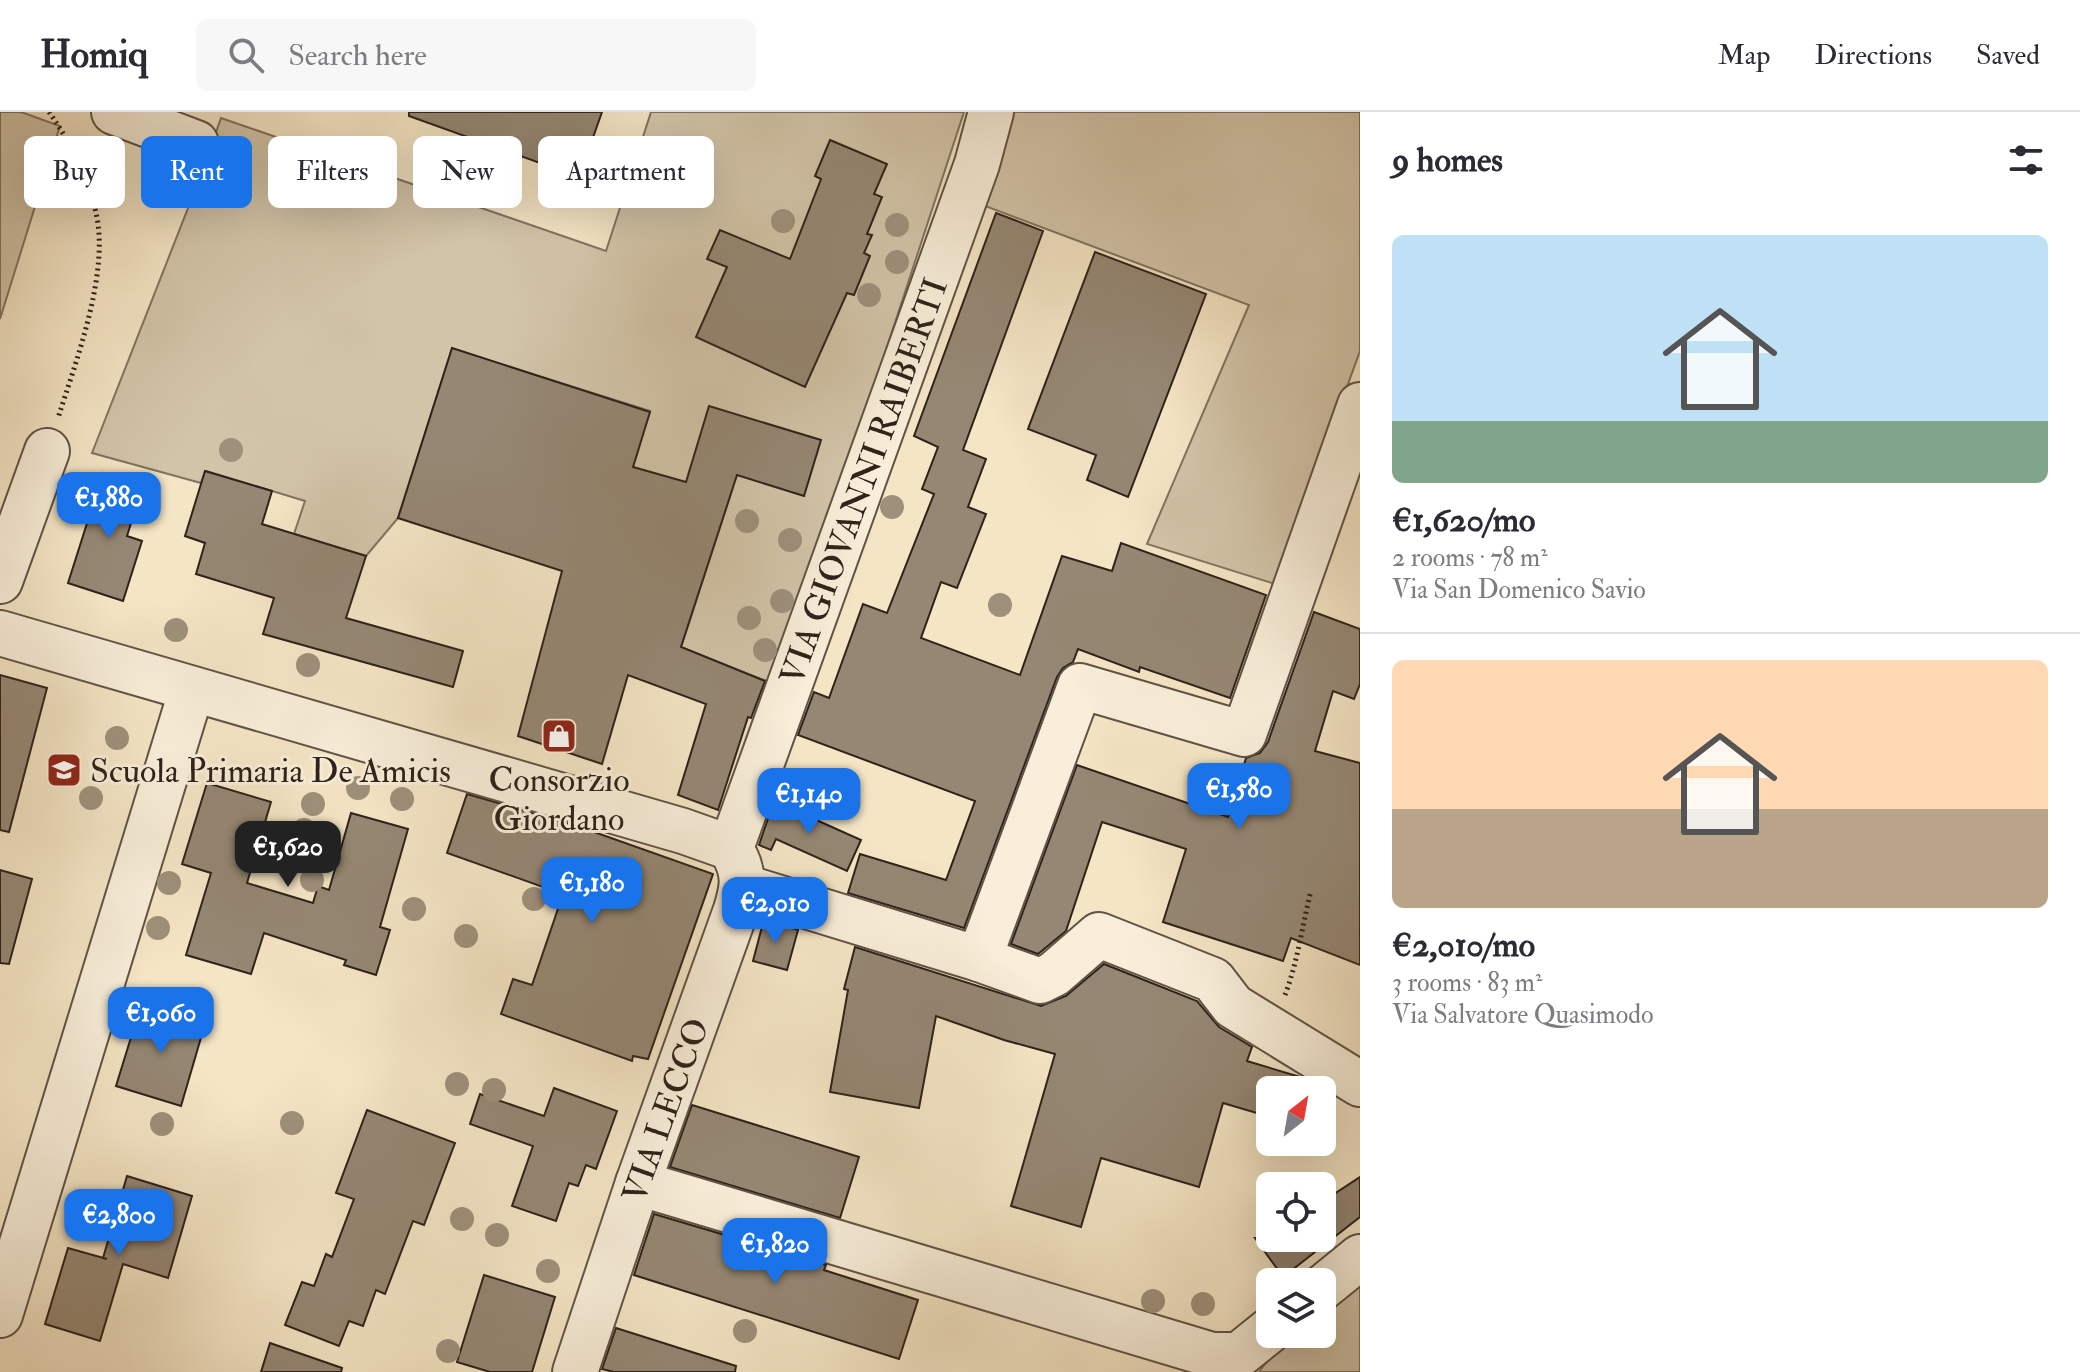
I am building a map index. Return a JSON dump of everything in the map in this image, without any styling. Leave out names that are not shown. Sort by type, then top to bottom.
[{"type":"street","points":[[114,112],[177,136]]},
{"type":"street","name":"VIA GIOVANNI RAIBERTI","points":[[737,868],[972,179],[991,112]]},
{"type":"street","points":[[979,959],[1080,686],[1244,734],[1360,405]]},
{"type":"street","points":[[0,581],[47,451]]},
{"type":"street","points":[[0,633],[683,831],[737,868],[1040,981],[1054,974],[1099,935],[1213,980],[1233,1006],[1360,1084]]},
{"type":"street","points":[[0,1315],[192,689]]},
{"type":"street","name":"VIA LECCO","points":[[575,1372],[737,868]]},
{"type":"street","points":[[638,1183],[1212,1355],[1248,1352]]},
{"type":"street","points":[[1336,1277],[1360,1257]]},
{"type":"path","points":[[47,451],[93,303],[98,250],[97,215],[81,166],[49,112]]},
{"type":"path","points":[[1272,1032],[1295,968],[1299,936],[1311,891]]},
{"type":"shaded area","points":[[0,112],[21,112],[60,126],[57,136],[24,136],[24,208],[35,208],[0,319]]},
{"type":"shaded area","points":[[651,112],[964,112],[777,683],[681,647],[730,496],[633,467],[650,411],[452,349],[398,518],[366,556],[294,534],[305,501],[206,471],[201,483],[92,453],[188,208],[252,208],[252,136],[215,136],[221,118],[273,136],[268,136],[268,208],[397,208],[397,179],[413,184],[413,208],[482,208],[606,251],[620,208],[714,208],[714,136],[643,136]]},
{"type":"shaded area","points":[[1010,112],[1360,112],[1360,351],[1275,584],[1147,544],[1249,305],[985,206]]},
{"type":"shaded area","points":[[1360,1277],[1360,1372],[1259,1372],[1277,1348],[1336,1348],[1336,1295]]},
{"type":"building","points":[[409,112],[602,112],[594,136],[538,136],[538,162],[522,157],[522,136],[465,136],[409,116]]},
{"type":"building","points":[[830,140],[887,164],[874,194],[882,197],[867,234],[872,235],[864,253],[870,256],[854,295],[847,293],[805,387],[696,337],[727,267],[707,259],[720,230],[790,259],[821,179],[815,176]]},
{"type":"building","points":[[996,213],[1043,231],[963,450],[986,459],[968,507],[986,514],[957,588],[941,582],[921,638],[1020,675],[1062,556],[1112,571],[1121,543],[1266,595],[1230,698],[1140,667],[1139,672],[1078,649],[1073,662],[1063,668],[1057,677],[964,928],[848,893],[860,854],[946,880],[975,801],[798,735],[814,692],[829,698],[863,604],[887,613],[934,494],[922,489],[938,447],[914,436]]},
{"type":"building","points":[[1095,252],[1206,294],[1128,497],[1087,480],[1096,455],[1028,429]]},
{"type":"building","points":[[452,348],[650,412],[633,467],[686,482],[709,406],[821,440],[804,496],[737,475],[681,647],[765,681],[751,718],[748,717],[718,810],[678,795],[706,704],[628,675],[602,764],[518,736],[562,571],[398,518]]},
{"type":"building","points":[[205,471],[272,491],[262,524],[366,556],[346,618],[463,651],[453,687],[263,634],[274,598],[196,574],[205,543],[185,536]]},
{"type":"building","points":[[103,473],[143,485],[127,536],[142,541],[123,601],[68,583]]},
{"type":"building","points":[[1314,612],[1360,629],[1360,684],[1354,699],[1333,691],[1315,751],[1360,763],[1360,965],[1291,938],[1283,961],[1163,922],[1186,849],[1102,822],[1066,931],[1038,954],[1011,944],[1077,765],[1228,817],[1246,758],[1260,753],[1268,742]]},
{"type":"building","points":[[0,675],[47,688],[9,832],[0,830]]},
{"type":"building","points":[[207,783],[271,802],[247,883],[313,903],[318,886],[329,890],[351,813],[408,829],[380,927],[390,930],[376,975],[344,965],[346,960],[264,933],[251,974],[186,955],[211,873],[182,864]]},
{"type":"building","points":[[467,794],[580,827],[713,874],[648,1059],[633,1056],[632,1061],[501,1014],[513,979],[532,985],[563,894],[447,853]]},
{"type":"building","points":[[774,801],[861,840],[847,871],[776,839],[771,850],[759,845]]},
{"type":"building","points":[[0,870],[32,879],[9,964],[0,963]]},
{"type":"building","points":[[764,919],[798,930],[787,970],[753,961]]},
{"type":"building","points":[[855,947],[1041,1006],[1066,996],[1104,964],[1197,1001],[1219,1027],[1252,1047],[1247,1061],[1297,1076],[1256,1076],[1256,1113],[1223,1103],[1199,1187],[1101,1158],[1081,1227],[1011,1206],[1055,1054],[936,1016],[919,1108],[830,1092],[848,990],[844,989]]},
{"type":"building","points":[[141,1005],[205,1024],[181,1106],[116,1086]]},
{"type":"building","points":[[554,1088],[617,1111],[596,1169],[586,1165],[578,1186],[569,1183],[556,1221],[512,1206],[533,1146],[470,1124],[480,1094],[544,1116]]},
{"type":"building","points":[[692,1105],[859,1157],[840,1218],[670,1167]]},
{"type":"building","points":[[367,1110],[455,1143],[424,1225],[413,1221],[385,1294],[376,1290],[363,1326],[349,1321],[339,1346],[285,1325],[302,1282],[314,1286],[326,1254],[332,1257],[354,1199],[336,1193]]},
{"type":"building","points":[[127,1176],[192,1196],[168,1278],[123,1264],[100,1341],[45,1324],[68,1248],[103,1258]]},
{"type":"building","points":[[1360,1177],[1360,1217],[1336,1236],[1336,1193]]},
{"type":"building","points":[[654,1214],[826,1265],[824,1270],[918,1300],[899,1359],[634,1275]]},
{"type":"building","points":[[1265,1252],[1315,1252],[1295,1268],[1277,1268]]},
{"type":"building","points":[[484,1275],[555,1297],[532,1372],[490,1372],[457,1362]]},
{"type":"building","points":[[616,1328],[736,1366],[735,1372],[614,1372],[602,1369]]},
{"type":"building","points":[[270,1343],[342,1368],[341,1372],[261,1372]]},
{"type":"place","name":"Consorzio Giordano","points":[[559,736]]},
{"type":"place","name":"Scuola Primaria De Amicis","points":[[64,770]]}]
